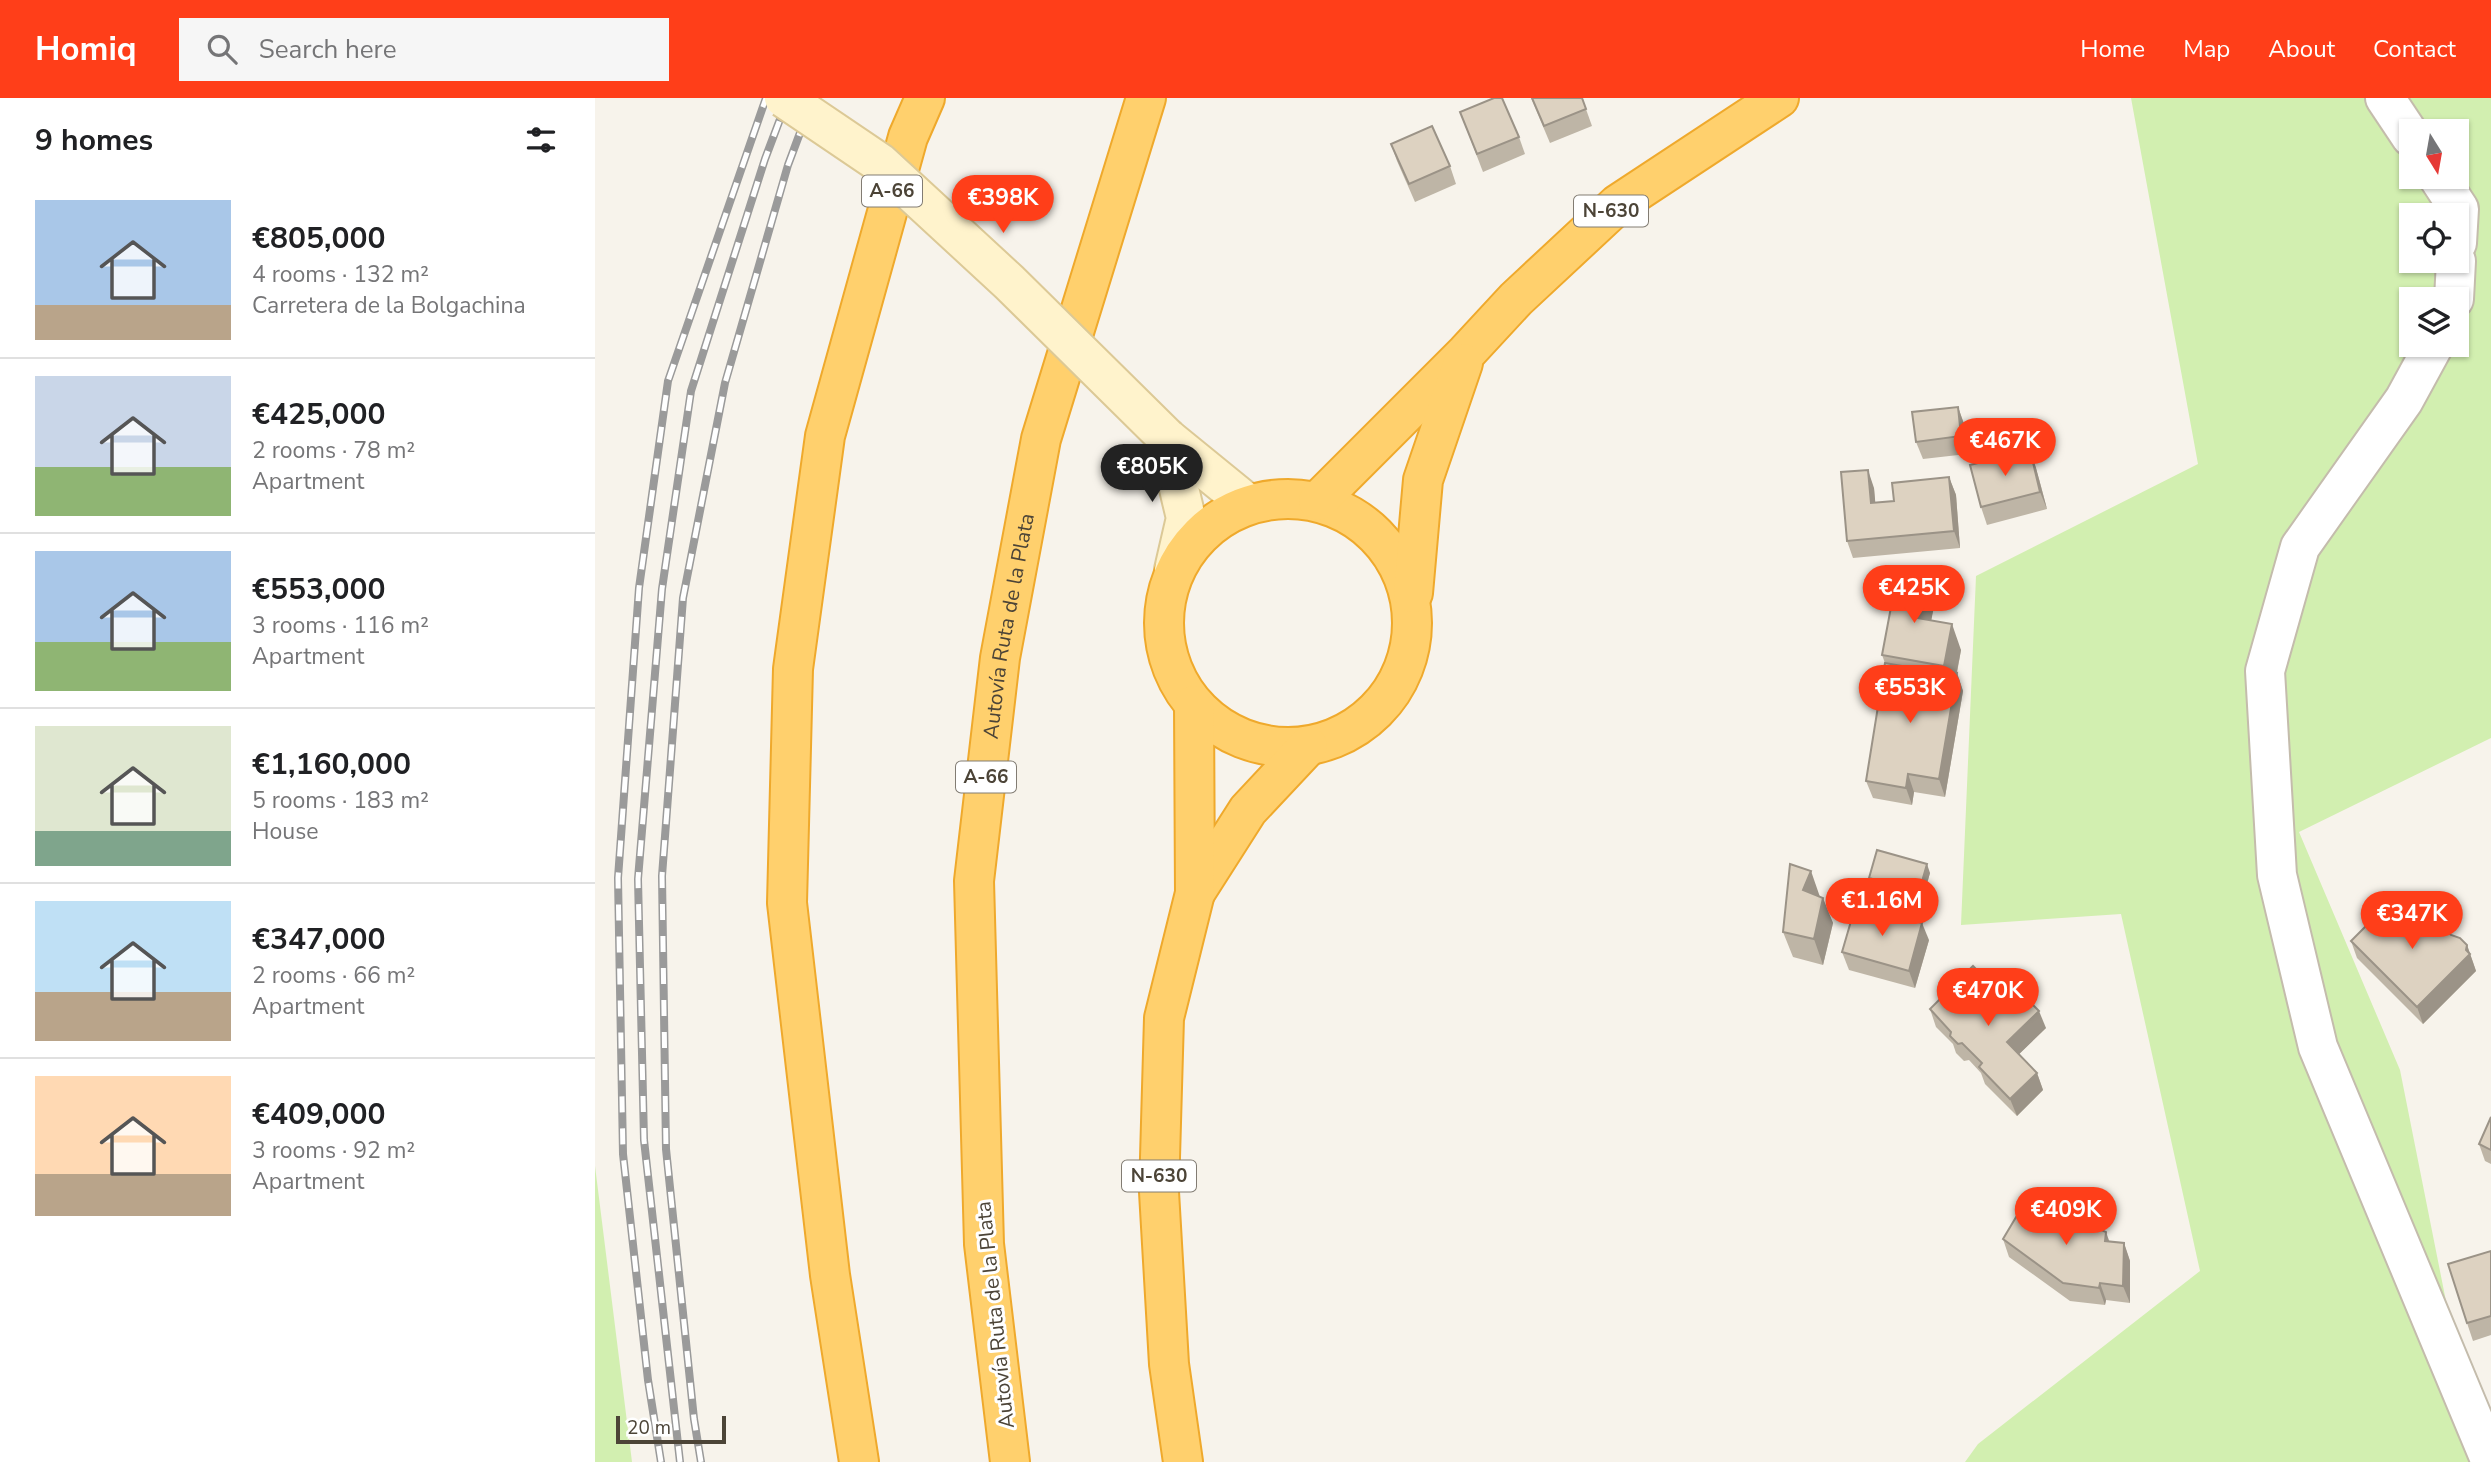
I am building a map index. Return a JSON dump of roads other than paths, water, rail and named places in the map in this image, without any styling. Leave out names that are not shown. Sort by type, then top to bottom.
[{"type":"highway","name":"A-66","points":[[859,1462],[830,1275],[787,903],[793,669],[825,436],[908,137],[925,98]]},
{"type":"highway","name":"N-630","points":[[1318,501],[1516,299],[1618,204],[1779,98]]},
{"type":"highway","name":"Autovía Ruta de la Plata","points":[[1010,1462],[983,1244],[974,881],[1000,658],[1041,439],[1144,104]]},
{"type":"highway","name":"N-630","points":[[1412,602],[1397,560],[1355,516],[1318,501],[1285,497],[1248,503],[1207,527],[1174,570],[1162,613],[1164,644],[1176,679],[1194,705],[1224,731],[1269,746],[1308,746],[1346,733],[1376,712],[1398,682],[1411,649],[1412,602],[1423,480],[1466,353]]},
{"type":"highway","name":"N-630","points":[[1183,1462],[1169,1364],[1159,1192],[1164,1018],[1195,893],[1194,705]]},
{"type":"highway","name":"N-630","points":[[1195,893],[1248,810],[1308,746]]},
{"type":"street","points":[[784,98],[880,163],[1009,282],[1167,438],[1248,503]]},
{"type":"street","points":[[2385,98],[2399,119]]},
{"type":"street","points":[[2427,357],[2404,400],[2300,547],[2265,671],[2277,875],[2318,1047],[2491,1462]]},
{"type":"street","points":[[1167,438],[1186,518],[1174,570]]},
{"type":"railway","points":[[661,1462],[648,1380],[623,1154],[618,878],[639,588],[668,381],[766,98]]},
{"type":"railway","points":[[680,1462],[644,1140],[638,879],[662,589],[691,391],[765,159],[788,98]]},
{"type":"railway","points":[[701,1462],[694,1419],[666,1149],[662,876],[683,598],[725,383],[788,165],[813,98]]}]
